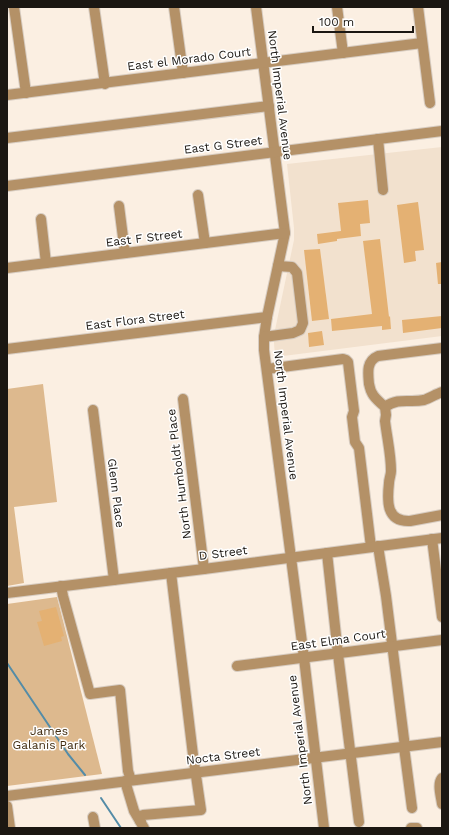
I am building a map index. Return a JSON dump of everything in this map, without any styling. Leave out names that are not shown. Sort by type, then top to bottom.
[{"type":"street","points":[[14,7],[26,94]]},
{"type":"street","points":[[94,7],[105,84]]},
{"type":"street","points":[[174,7],[183,73]]},
{"type":"street","name":"North Imperial Avenue","points":[[256,7],[284,233],[267,317],[264,350],[304,658],[324,828]]},
{"type":"street","points":[[337,7],[343,53]]},
{"type":"street","points":[[418,7],[430,103]]},
{"type":"street","name":"East el Morado Court","points":[[7,96],[422,43]]},
{"type":"street","points":[[7,138],[269,106]]},
{"type":"street","name":"East G Street","points":[[7,186],[442,131]]},
{"type":"street","points":[[378,139],[383,190]]},
{"type":"street","points":[[198,195],[205,243]]},
{"type":"street","points":[[119,206],[126,253]]},
{"type":"street","points":[[41,219],[46,263]]},
{"type":"street","name":"East F Street","points":[[7,268],[284,233]]},
{"type":"street","points":[[264,337],[293,333],[300,330],[303,323],[297,273],[292,268],[278,266]]},
{"type":"street","name":"East Flora Street","points":[[7,349],[267,317]]},
{"type":"street","points":[[442,348],[378,356],[371,361],[368,374],[371,392],[385,407],[385,421],[391,470],[388,498],[389,509],[394,517],[405,522],[442,515]]},
{"type":"street","points":[[267,369],[343,359],[348,362],[354,411],[352,417],[355,442],[359,448],[393,646],[412,808]]},
{"type":"street","points":[[385,407],[402,400],[425,400],[442,392]]},
{"type":"street","name":"North Humboldt Place","points":[[183,399],[204,569]]},
{"type":"street","name":"Glenn Place","points":[[93,410],[114,580]]},
{"type":"street","points":[[437,539],[442,617]]},
{"type":"street","name":"D Street","points":[[7,593],[437,539]]},
{"type":"street","points":[[327,553],[359,822]]},
{"type":"street","points":[[142,824],[143,815],[201,810],[171,573]]},
{"type":"street","points":[[61,586],[90,694],[120,690],[128,781],[134,811],[142,824]]},
{"type":"street","name":"East Elma Court","points":[[237,666],[442,640]]},
{"type":"street","name":"Nocta Street","points":[[7,796],[442,742]]},
{"type":"street","points":[[442,778],[440,779],[439,783],[442,804]]},
{"type":"street","points":[[7,806],[10,828]]},
{"type":"street","points":[[93,817],[95,828]]},
{"type":"street","points":[[411,828],[417,828]]},
{"type":"shaded area","points":[[442,147],[442,336],[275,357],[275,330],[294,240],[287,164]]},
{"type":"green space","points":[[43,384],[57,502],[14,507],[24,583],[7,586],[7,389]]},
{"type":"green space","name":"James Galanis Park","points":[[57,597],[102,774],[7,786],[7,604]]},
{"type":"building","points":[[368,200],[370,223],[360,224],[361,236],[337,239],[337,241],[318,244],[317,234],[341,231],[338,203]]},
{"type":"building","points":[[418,202],[424,250],[415,251],[416,261],[404,263],[397,205]]},
{"type":"building","points":[[380,239],[391,329],[382,330],[382,326],[332,331],[331,319],[372,314],[363,241]]},
{"type":"building","points":[[320,249],[329,319],[312,321],[304,250]]},
{"type":"building","points":[[442,262],[442,284],[438,284],[436,263]]},
{"type":"building","points":[[442,316],[442,328],[403,333],[402,320]]},
{"type":"building","points":[[322,331],[324,345],[309,347],[308,333]]},
{"type":"building","points":[[56,607],[64,636],[61,637],[62,641],[44,646],[37,622],[42,621],[39,611]]},
{"type":"waterway","points":[[7,663],[68,754],[85,775]]},
{"type":"waterway","points":[[101,798],[121,828]]}]
